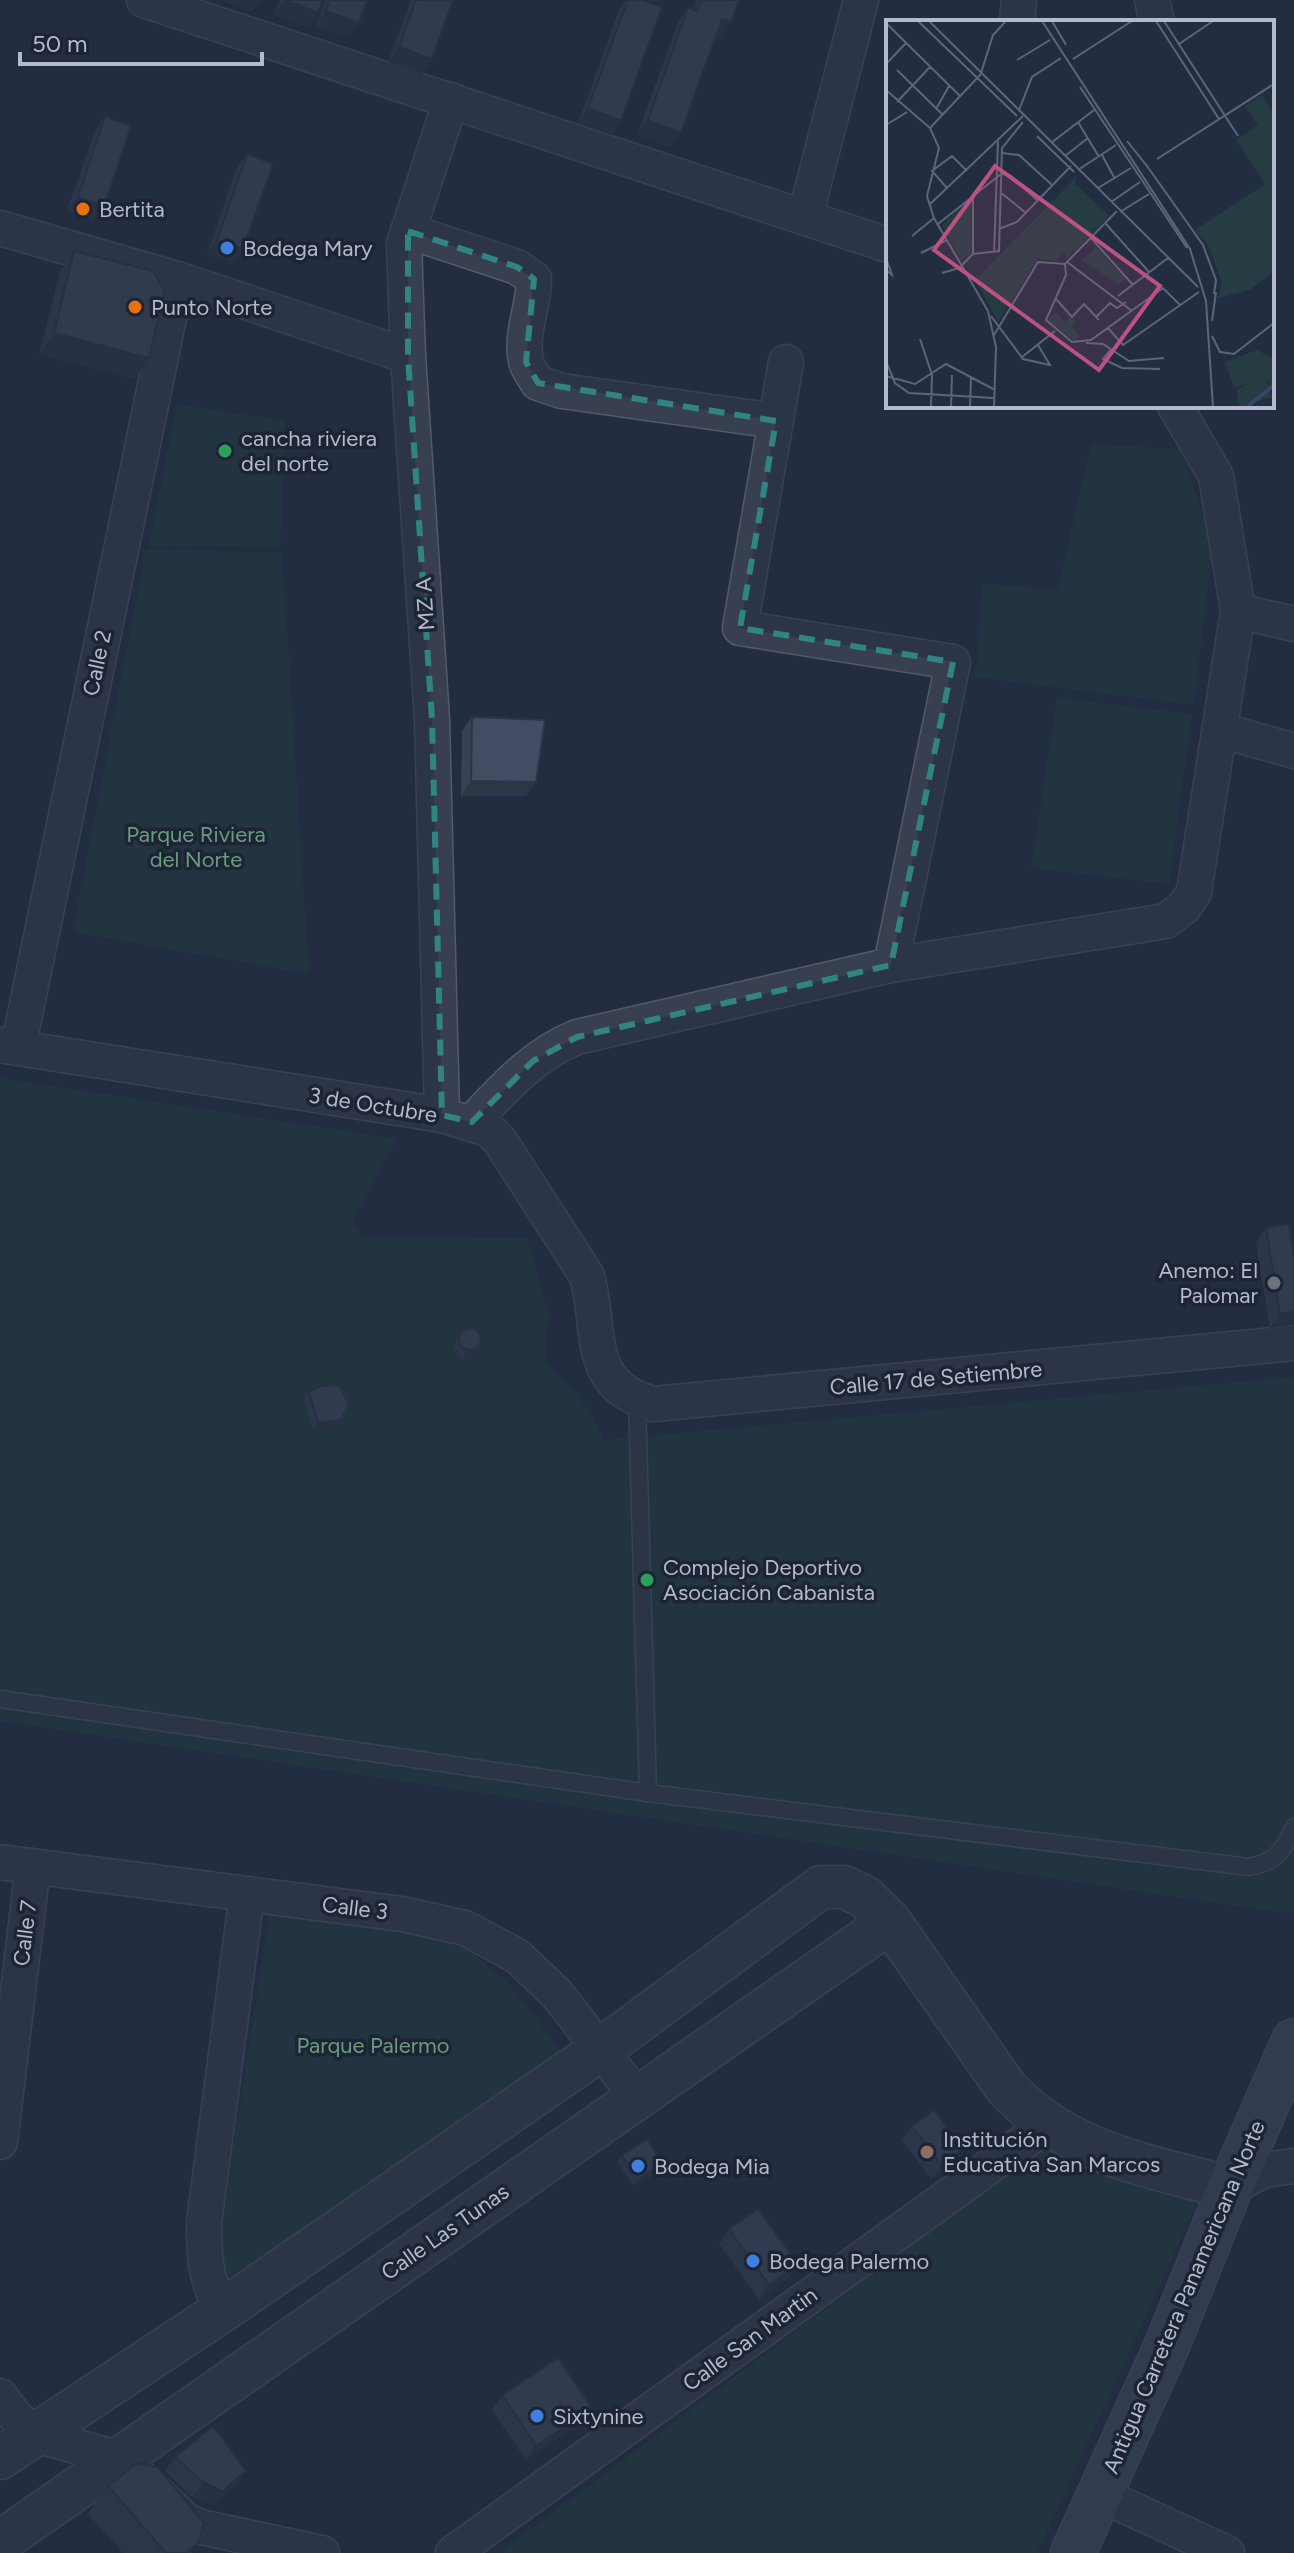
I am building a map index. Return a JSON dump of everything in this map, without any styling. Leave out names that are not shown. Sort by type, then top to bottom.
[{"type":"main road","name":"Antigua Carretera Panamericana Norte","points":[[1073,2553],[1168,2343],[1230,2188],[1294,2041]]},
{"type":"street","points":[[144,0],[886,244]]},
{"type":"street","points":[[805,217],[861,0]]},
{"type":"street","points":[[1017,20],[1019,0]]},
{"type":"street","points":[[1152,0],[1157,20]]},
{"type":"street","name":"MZ A","points":[[451,100],[404,244],[408,356],[457,1119]]},
{"type":"street","points":[[0,228],[177,279],[408,356]]},
{"type":"street","points":[[408,231],[517,267],[534,279],[534,299],[525,333],[526,362],[538,383],[562,391],[776,421]]},
{"type":"street","name":"Calle 2","points":[[9,1046],[177,279]]},
{"type":"street","points":[[786,362],[740,628],[953,662],[891,965]]},
{"type":"street","points":[[457,1119],[533,1061],[577,1037],[891,965],[1166,921],[1184,907],[1194,892],[1238,611],[1216,476],[1176,408]]},
{"type":"street","points":[[1238,611],[1294,624]]},
{"type":"street","points":[[1220,730],[1294,751]]},
{"type":"street","name":"3 de Octubre","points":[[9,1046],[457,1119],[488,1129],[500,1141],[587,1276],[599,1358],[606,1375],[619,1389],[637,1400]]},
{"type":"street","name":"Calle 17 de Setiembre","points":[[637,1400],[654,1404],[674,1403],[1294,1343]]},
{"type":"street","name":"Calle 3","points":[[17,1864],[402,1914],[465,1928],[517,1956],[557,1994],[638,2098]]},
{"type":"street","name":"Calle 7","points":[[0,2142],[17,1864]]},
{"type":"street","points":[[0,2458],[222,2311],[600,2050],[821,1887],[844,1887],[865,1897],[890,1922],[1005,2086],[1024,2107],[1047,2125],[1125,2159],[1230,2188],[1264,2170],[1294,2166]]},
{"type":"street","points":[[222,2311],[208,2283],[204,2223],[247,1894]]},
{"type":"street","name":"Calle Las Tunas","points":[[0,2542],[890,1922]]},
{"type":"street","name":"Calle San Martin","points":[[453,2553],[1047,2125]]},
{"type":"street","points":[[0,2396],[35,2435],[121,2459],[187,2521],[201,2527],[322,2553]]},
{"type":"street","points":[[1099,2494],[1227,2553]]},
{"type":"lane","points":[[637,1400],[648,1793]]},
{"type":"lane","points":[[0,1699],[648,1793],[1249,1867],[1265,1865],[1279,1855],[1294,1827]]},
{"type":"highlighted area","points":[[408,231],[517,267],[534,279],[526,362],[538,383],[776,421],[740,628],[953,662],[891,965],[577,1037],[533,1061],[472,1122],[442,1115],[432,719],[408,356]]},
{"type":"green space","name":"cancha riviera del norte","points":[[177,404],[285,421],[280,548],[149,545]]},
{"type":"green space","points":[[1091,444],[1179,449],[1213,540],[1194,705],[976,677],[982,584],[1058,589]]},
{"type":"green space","name":"Parque Riviera del Norte","points":[[146,549],[282,553],[309,974],[73,932]]},
{"type":"green space","points":[[1057,698],[1192,714],[1169,884],[1031,868]]},
{"type":"green space","name":"Complejo Deportivo Asociación Cabanista","points":[[0,1078],[397,1139],[352,1220],[362,1236],[527,1238],[548,1311],[545,1360],[590,1411],[603,1440],[1294,1377],[1294,1909],[1291,1914],[0,1721]]},
{"type":"green space","name":"Parque Palermo","points":[[270,1911],[432,1936],[469,1951],[506,1981],[529,2007],[563,2056],[233,2284],[217,2255]]},
{"type":"green space","points":[[1048,2143],[1199,2200],[1037,2553],[499,2553]]},
{"type":"building","points":[[285,0],[323,0],[318,13]]},
{"type":"building","points":[[330,0],[367,0],[359,23],[326,11]]},
{"type":"building","points":[[416,0],[453,0],[432,59],[399,47]]},
{"type":"building","points":[[628,0],[642,0],[662,7],[621,121],[588,108]]},
{"type":"building","points":[[701,0],[739,0],[731,22],[722,19],[681,133],[648,120],[688,7],[697,11]]},
{"type":"building","points":[[105,116],[131,126],[104,206],[78,197]]},
{"type":"building","points":[[247,154],[273,164],[243,249],[217,240]]},
{"type":"building","points":[[74,251],[153,271],[165,291],[149,358],[54,333]]},
{"type":"building","points":[[472,717],[545,720],[536,782],[471,781]]},
{"type":"building","points":[[1289,1224],[1294,1256],[1294,1312],[1280,1314],[1266,1228]]},
{"type":"building","points":[[470,1328],[478,1331],[481,1339],[478,1347],[470,1350],[462,1347],[459,1339],[462,1331]]},
{"type":"building","points":[[339,1385],[349,1404],[341,1420],[318,1423],[309,1392],[321,1386]]},
{"type":"building","points":[[934,2110],[962,2149],[941,2165],[912,2126]]},
{"type":"building","name":"Bodega Mia","points":[[647,2139],[663,2163],[639,2179],[622,2155]]},
{"type":"building","points":[[758,2209],[798,2264],[769,2285],[729,2229]]},
{"type":"building","name":"Sixtynine","points":[[558,2358],[592,2408],[536,2446],[502,2395]]},
{"type":"building","points":[[213,2426],[246,2471],[223,2491],[203,2482],[175,2457]]},
{"type":"building","points":[[137,2463],[158,2467],[204,2523],[199,2542],[186,2553],[166,2553],[108,2486]]},
{"type":"place","name":"Bertita","points":[[83,209]]},
{"type":"place","name":"Bodega Mary","points":[[227,248]]},
{"type":"place","name":"Punto Norte","points":[[135,307]]},
{"type":"place","name":"cancha riviera del norte","points":[[225,451]]},
{"type":"place","name":"Anemo: El Palomar","points":[[1274,1283]]},
{"type":"place","name":"Complejo Deportivo Asociación Cabanista","points":[[647,1580]]},
{"type":"place","name":"Institución Educativa San Marcos","points":[[927,2152]]},
{"type":"place","name":"Bodega Mia","points":[[638,2166]]},
{"type":"place","name":"Bodega Palermo","points":[[753,2261]]},
{"type":"place","name":"Sixtynine","points":[[537,2416]]}]
